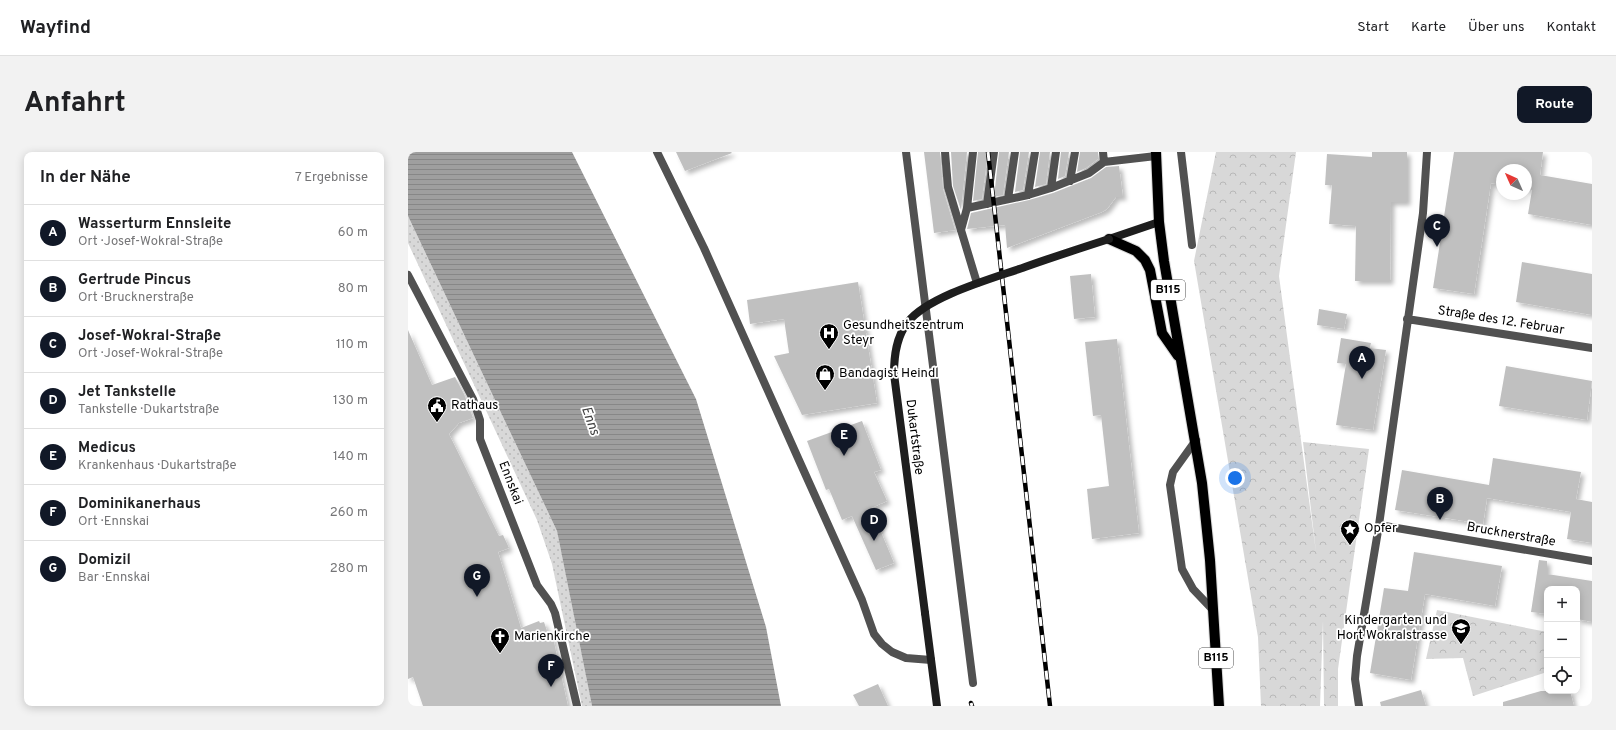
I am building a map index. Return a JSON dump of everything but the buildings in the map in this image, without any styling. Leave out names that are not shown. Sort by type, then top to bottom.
[{"type":"main road","name":"B115","points":[[1156,154],[1159,222],[1180,359],[1196,440],[1206,527],[1213,610],[1218,706]]},
{"type":"main road","name":"Dukartstraße","points":[[937,706],[894,374],[895,353],[901,332],[908,321],[933,303],[977,283],[1159,222]]},
{"type":"main road","points":[[1109,239],[1136,251],[1145,260],[1150,270],[1162,333],[1180,359]]},
{"type":"street","points":[[657,152],[704,248],[862,600],[874,634],[882,644],[892,652],[906,658],[931,660]]},
{"type":"street","points":[[906,152],[972,683]]},
{"type":"street","points":[[945,152],[948,187],[977,283]]},
{"type":"street","points":[[961,231],[967,208],[973,152]]},
{"type":"street","points":[[987,204],[994,152]]},
{"type":"street","points":[[1008,199],[1015,152]]},
{"type":"street","points":[[1028,195],[1035,152]]},
{"type":"street","points":[[1051,188],[1056,152]]},
{"type":"street","points":[[1070,181],[1075,152]]},
{"type":"street","points":[[1103,152],[1104,162]]},
{"type":"street","points":[[1181,152],[1192,245]]},
{"type":"street","points":[[1359,706],[1355,679],[1356,656],[1379,525],[1423,212],[1426,152]]},
{"type":"street","points":[[967,208],[1028,195],[1051,188],[1089,173],[1104,162],[1156,154]]},
{"type":"street","name":"Ennskai","points":[[408,275],[473,399],[480,420],[480,439],[537,585],[551,604],[555,613],[577,706]]},
{"type":"street","name":"Straße des 12. Februar","points":[[1407,319],[1592,348]]},
{"type":"street","points":[[1196,440],[1174,472],[1170,485],[1182,569],[1193,589],[1213,610]]},
{"type":"street","name":"Brucknerstraße","points":[[1379,525],[1592,561]]},
{"type":"green space","points":[[1216,152],[1296,152],[1279,276],[1316,552],[1303,442],[1369,449],[1338,669],[1338,706],[1324,706],[1323,621],[1320,706],[1261,706],[1258,637],[1194,261]]},
{"type":"green space","points":[[408,216],[557,531],[592,706],[582,706],[552,564],[537,520],[408,243]]},
{"type":"green space","points":[[1437,610],[1544,631],[1544,673],[1473,696],[1463,658],[1426,659]]},
{"type":"water","name":"Enns","points":[[408,152],[572,152],[696,399],[766,627],[781,706],[592,706],[557,531],[408,216]]},
{"type":"railway","points":[[988,152],[1050,706]]},
{"type":"place","name":"Josef-Wokral-Straße","points":[[1437,247]]},
{"type":"place","name":"Gesundheitszentrum Steyr","points":[[829,350]]},
{"type":"place","name":"Wasserturm Ennsleite","points":[[1362,379]]},
{"type":"place","name":"Bandagist Heindl","points":[[825,391]]},
{"type":"place","name":"Rathaus","points":[[437,423]]},
{"type":"place","name":"Medicus","points":[[844,456]]},
{"type":"place","name":"Gertrude Pincus","points":[[1440,520]]},
{"type":"place","name":"Jet Tankstelle","points":[[874,541]]},
{"type":"place","name":"Opfer","points":[[1350,546]]},
{"type":"place","name":"Domizil","points":[[477,597]]},
{"type":"place","name":"Kindergarten und Hort Wokralstrasse","points":[[1461,645]]},
{"type":"place","name":"Marienkirche","points":[[500,654]]},
{"type":"place","name":"Dominikanerhaus","points":[[551,687]]}]
